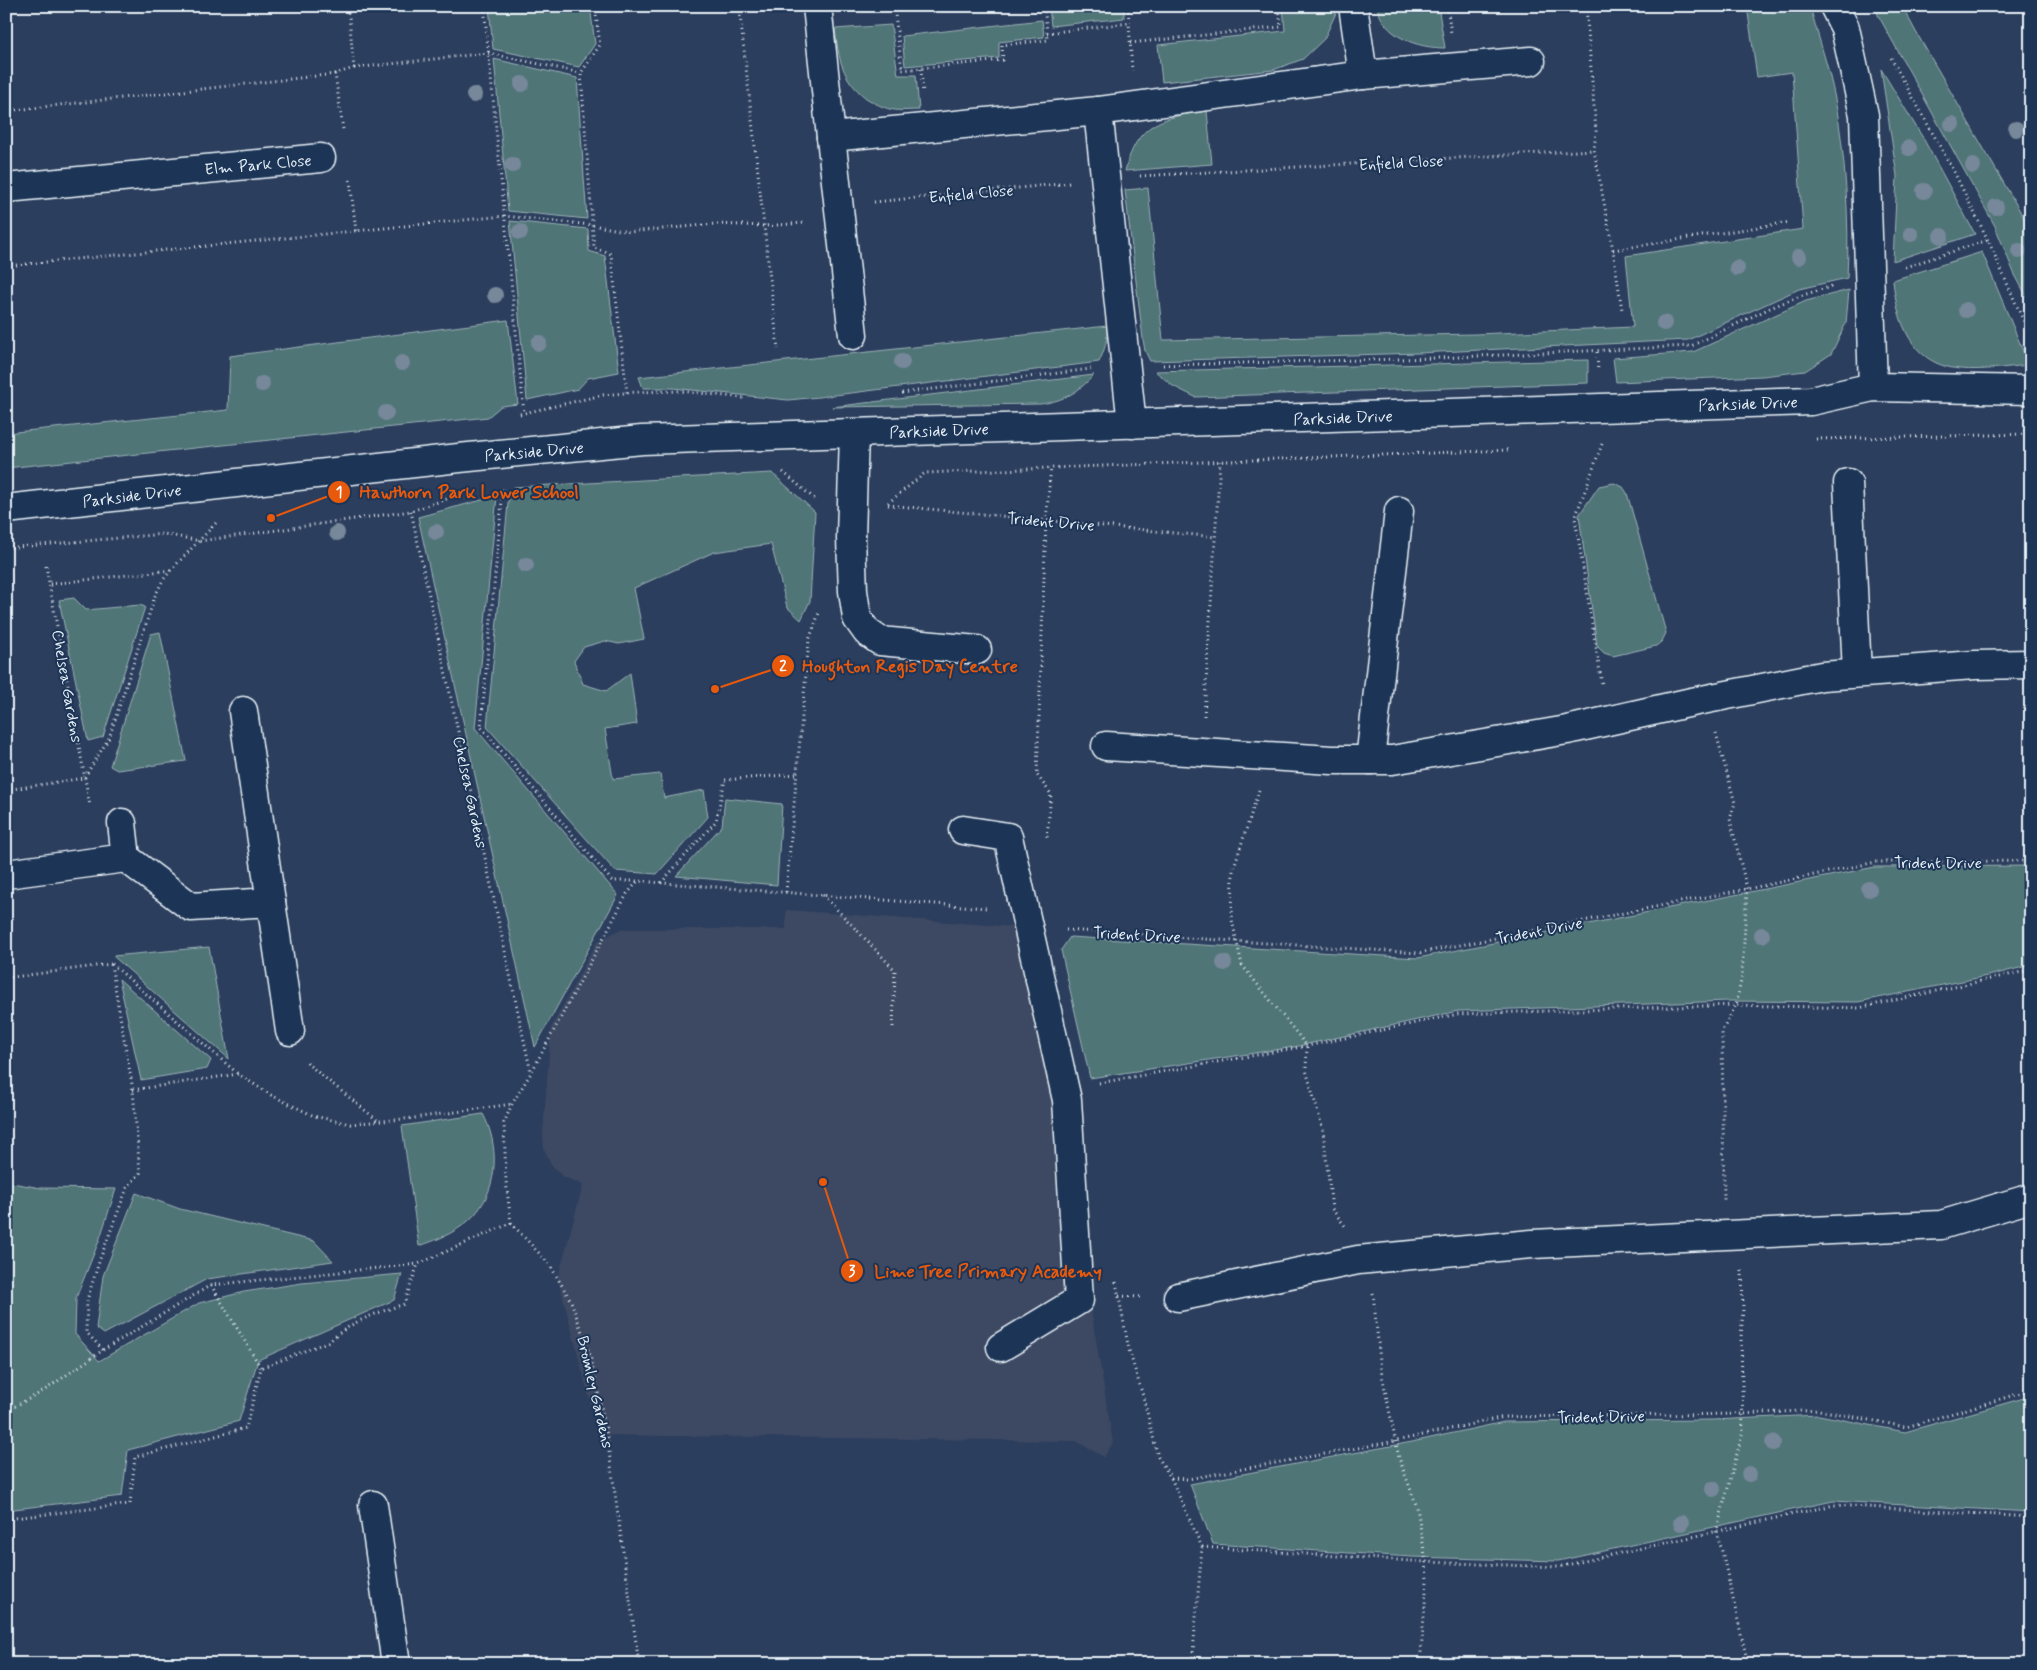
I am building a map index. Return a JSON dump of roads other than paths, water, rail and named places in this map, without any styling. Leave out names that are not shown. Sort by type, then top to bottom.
[{"type":"street","points":[[817,6],[853,335]]},
{"type":"street","points":[[1353,6],[1363,75]]},
{"type":"street","points":[[1834,6],[1845,28],[1864,115],[1873,387]]},
{"type":"street","points":[[831,137],[1134,106],[1363,75],[1531,61]]},
{"type":"street","points":[[1098,110],[1132,424]]},
{"type":"street","name":"Elm Park Close","points":[[6,188],[334,156]]},
{"type":"street","name":"Parkside Drive","points":[[6,509],[459,458],[642,440],[1811,401],[1873,387],[2031,390]]},
{"type":"street","points":[[854,433],[851,525],[853,591],[857,618],[868,632],[880,641],[976,650]]},
{"type":"street","points":[[1848,483],[1857,673]]},
{"type":"street","points":[[1370,760],[1399,511]]},
{"type":"street","points":[[1106,746],[1332,760],[1392,760],[1477,747],[1822,676],[1975,665],[2031,664]]},
{"type":"street","points":[[243,711],[290,1030]]},
{"type":"street","points":[[122,823],[126,858]]},
{"type":"street","points":[[963,830],[1008,837],[1036,916],[1067,1100],[1079,1300],[1001,1347]]},
{"type":"street","points":[[6,874],[126,858],[191,907],[272,902]]},
{"type":"street","points":[[1178,1297],[1364,1260],[1532,1244],[1941,1224],[2031,1198]]},
{"type":"street","points":[[373,1505],[396,1664]]},
{"type":"place","name":"Hawthorn Park Lower School","points":[[271,518]]},
{"type":"place","name":"Houghton Regis Day Centre","points":[[715,689]]},
{"type":"place","name":"Lime Tree Primary Academy","points":[[823,1182]]}]
